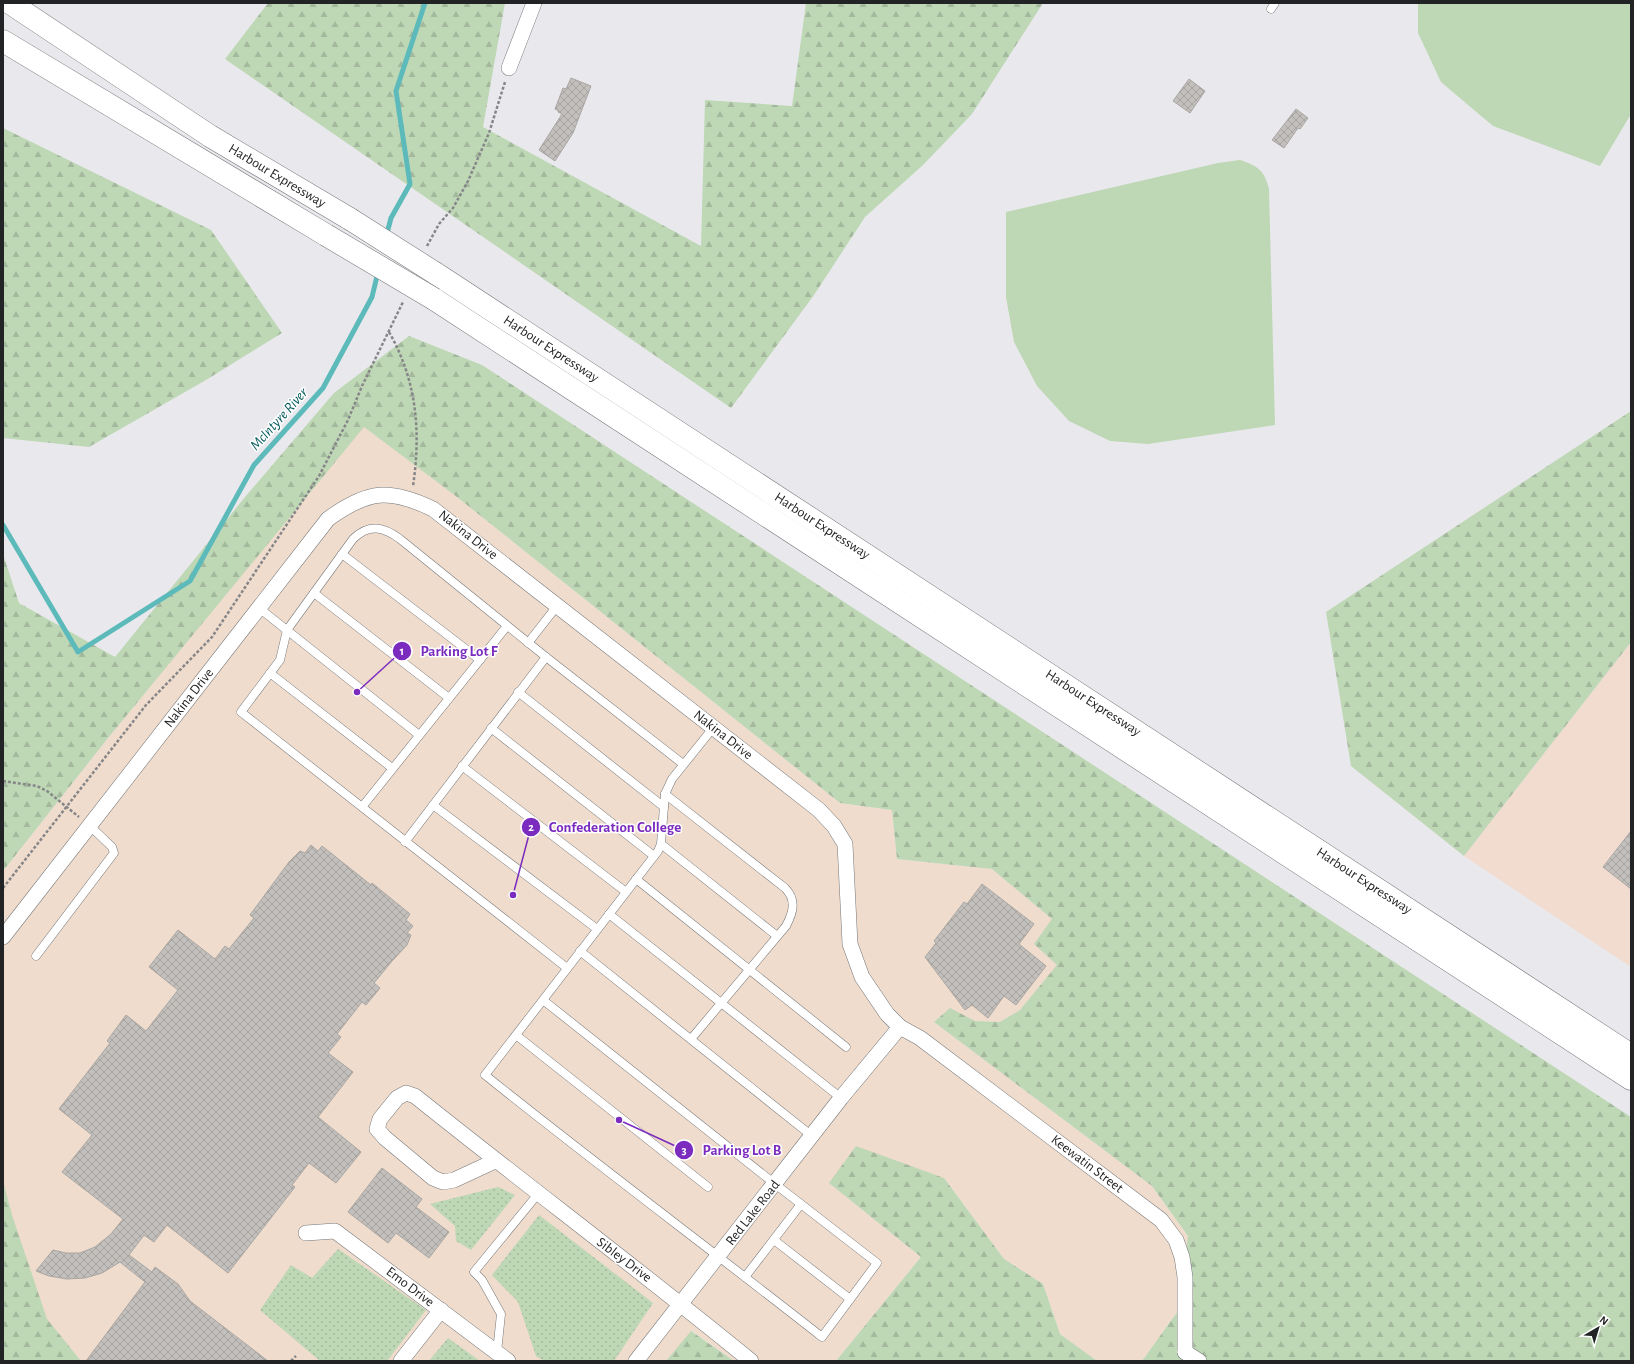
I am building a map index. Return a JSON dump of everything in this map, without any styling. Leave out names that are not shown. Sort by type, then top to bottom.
[{"type":"main road","name":"Harbour Expressway","points":[[10,3],[210,136],[350,219],[436,273],[1631,1055]]},
{"type":"main road","name":"Harbour Expressway","points":[[3,41],[434,299],[1631,1079]]},
{"type":"main road","points":[[3,50],[85,90]]},
{"type":"street","points":[[509,68],[534,3]]},
{"type":"street","name":"Nakina Drive","points":[[3,937],[328,519],[347,506],[371,496],[394,495],[412,499],[433,509],[819,810],[834,826],[845,844],[850,944],[856,961],[862,977],[887,1014],[900,1027]]},
{"type":"street","name":"Red Lake Road","points":[[636,1361],[841,1098],[900,1027]]},
{"type":"street","name":"Keewatin Street","points":[[900,1027],[920,1038],[1161,1220],[1176,1240],[1182,1257],[1185,1277],[1179,1357]]},
{"type":"street","name":"Sibley Drive","points":[[495,1161],[454,1180],[442,1182],[433,1178],[385,1138],[377,1129],[380,1119],[397,1098],[406,1093],[415,1096],[495,1161],[681,1304],[751,1361]]},
{"type":"street","name":"Emo Drive","points":[[306,1233],[335,1231],[503,1357]]},
{"type":"street","points":[[401,1361],[441,1310]]},
{"type":"street","points":[[1179,1357],[1199,1361]]},
{"type":"lane","points":[[567,968],[241,712],[280,660],[287,630],[353,539],[362,532],[375,528],[387,530],[528,643],[683,764]]},
{"type":"lane","points":[[342,554],[480,660]]},
{"type":"lane","points":[[314,593],[449,698]]},
{"type":"lane","points":[[528,643],[558,606]]},
{"type":"lane","points":[[259,608],[419,735]]},
{"type":"lane","points":[[362,807],[507,626]]},
{"type":"lane","points":[[405,842],[546,657]]},
{"type":"lane","points":[[270,673],[392,768]]},
{"type":"lane","points":[[518,692],[664,806]]},
{"type":"lane","points":[[491,728],[654,856]]},
{"type":"lane","points":[[543,1000],[800,1204],[877,1263],[822,1337],[589,1158],[485,1075],[658,850],[661,844],[665,794],[672,779],[713,728]]},
{"type":"lane","points":[[462,766],[626,892]]},
{"type":"lane","points":[[665,794],[789,892],[792,902],[792,914],[786,926],[748,969],[691,1039]]},
{"type":"lane","points":[[433,805],[597,929]]},
{"type":"lane","points":[[36,956],[114,853],[112,847],[90,826]]},
{"type":"lane","points":[[661,844],[777,936]]},
{"type":"lane","points":[[636,879],[846,1047]]},
{"type":"lane","points":[[609,914],[841,1098]]},
{"type":"lane","points":[[580,951],[812,1136]]},
{"type":"lane","points":[[516,1035],[708,1187]]},
{"type":"lane","points":[[503,1357],[501,1314],[482,1280],[474,1272],[538,1194]]},
{"type":"lane","points":[[745,1277],[800,1204]]},
{"type":"lane","points":[[774,1240],[850,1300]]},
{"type":"path","points":[[425,251],[439,224],[453,208],[468,181],[490,132],[509,68]]},
{"type":"path","points":[[3,888],[146,705],[212,637],[319,476],[348,420],[362,386],[405,298]]},
{"type":"path","points":[[389,332],[401,352],[414,401],[417,436],[416,470],[412,499]]},
{"type":"path","points":[[3,781],[37,786],[47,791],[90,826]]},
{"type":"path","points":[[291,1361],[296,1356]]},
{"type":"shaded area","points":[[363,426],[457,497],[840,803],[892,810],[897,859],[992,869],[1052,919],[1058,965],[1020,1010],[1000,1022],[975,1021],[950,1009],[934,1022],[1152,1186],[1188,1236],[1178,1311],[1142,1361],[1097,1361],[1060,1334],[1043,1284],[1004,1259],[944,1178],[829,1183],[921,1257],[836,1361],[734,1361],[692,1331],[666,1361],[3,1361],[3,871],[108,738]]},
{"type":"shaded area","points":[[1631,642],[1631,967],[1464,856]]},
{"type":"green space","points":[[268,3],[505,3],[483,127],[701,246],[705,100],[792,106],[806,3],[1043,3],[972,114],[923,165],[865,217],[814,295],[731,408],[225,59]]},
{"type":"green space","points":[[1418,3],[1631,3],[1631,114],[1600,166],[1493,126],[1441,82],[1418,33]]},
{"type":"green space","points":[[3,128],[211,230],[282,333],[206,380],[89,447],[3,438]]},
{"type":"green space","points":[[1240,160],[1251,164],[1262,173],[1269,189],[1275,425],[1148,444],[1110,441],[1069,421],[1037,386],[1014,342],[1006,297],[1006,212],[1218,163]]},
{"type":"green space","points":[[409,336],[482,365],[1631,1117],[1631,1361],[1142,1361],[1178,1311],[1188,1236],[1152,1186],[934,1022],[950,1008],[975,1021],[1000,1022],[1020,1010],[1057,965],[1034,944],[1052,919],[992,869],[897,859],[892,810],[840,803],[457,497],[364,427],[108,738],[3,871],[3,554],[19,603],[115,657],[245,497],[334,393]]},
{"type":"green space","points":[[1631,411],[1631,642],[1464,856],[1351,766],[1326,612]]},
{"type":"green space","points":[[856,1146],[944,1178],[1004,1259],[1043,1284],[1060,1334],[1097,1361],[836,1361],[921,1257],[829,1183]]},
{"type":"green space","points":[[3,1181],[12,1215],[47,1319],[81,1361],[3,1361]]},
{"type":"green space","points":[[498,1187],[515,1195],[471,1250],[456,1241],[455,1226],[430,1204]]},
{"type":"green space","points":[[539,1215],[653,1303],[614,1361],[544,1361],[536,1356],[518,1302],[492,1275]]},
{"type":"green space","points":[[338,1249],[426,1310],[387,1361],[320,1361],[260,1310],[291,1265],[312,1278]]},
{"type":"green space","points":[[691,1331],[734,1361],[666,1361]]},
{"type":"green space","points":[[448,1338],[480,1361],[429,1361]]},
{"type":"building","points":[[571,78],[591,86],[573,133],[555,161],[539,150],[562,114],[555,109],[563,88],[566,89]]},
{"type":"building","points":[[1189,79],[1205,91],[1190,113],[1173,101]]},
{"type":"building","points":[[1296,109],[1308,118],[1300,129],[1298,128],[1284,148],[1272,140]]},
{"type":"building","points":[[1631,831],[1631,889],[1603,867]]},
{"type":"building","points":[[311,845],[318,851],[322,846],[371,885],[372,883],[410,914],[406,920],[413,926],[407,933],[411,935],[407,945],[374,983],[380,988],[366,1005],[362,1002],[337,1034],[341,1037],[328,1053],[353,1072],[318,1117],[361,1152],[336,1183],[309,1163],[292,1185],[295,1187],[228,1273],[167,1225],[154,1242],[144,1235],[129,1255],[152,1272],[155,1267],[178,1284],[190,1301],[268,1361],[86,1361],[145,1282],[120,1262],[102,1273],[85,1278],[67,1279],[49,1276],[36,1271],[53,1250],[66,1253],[80,1253],[95,1247],[111,1234],[123,1219],[62,1172],[92,1135],[59,1109],[110,1043],[107,1041],[126,1015],[146,1031],[178,990],[149,967],[178,930],[215,959],[225,946],[229,949],[254,918],[250,915],[289,862],[300,851],[305,853]]},
{"type":"building","points":[[982,884],[1034,924],[1019,944],[1046,966],[1016,1005],[1004,996],[988,1018],[972,1005],[965,1010],[925,957],[936,943],[934,941],[964,902],[967,904]]},
{"type":"building","points":[[382,1168],[422,1199],[416,1207],[449,1232],[429,1258],[396,1233],[388,1243],[348,1212]]},
{"type":"waterway","name":"McIntyre River","points":[[386,237],[391,218],[410,184],[396,91],[425,3]]},
{"type":"waterway","name":"McIntyre River","points":[[3,525],[78,652],[190,581],[254,465],[323,388],[372,297],[378,272]]},
{"type":"place","name":"Parking Lot F","points":[[357,692]]},
{"type":"place","name":"Confederation College","points":[[513,895]]},
{"type":"place","name":"Parking Lot B","points":[[619,1120]]}]
